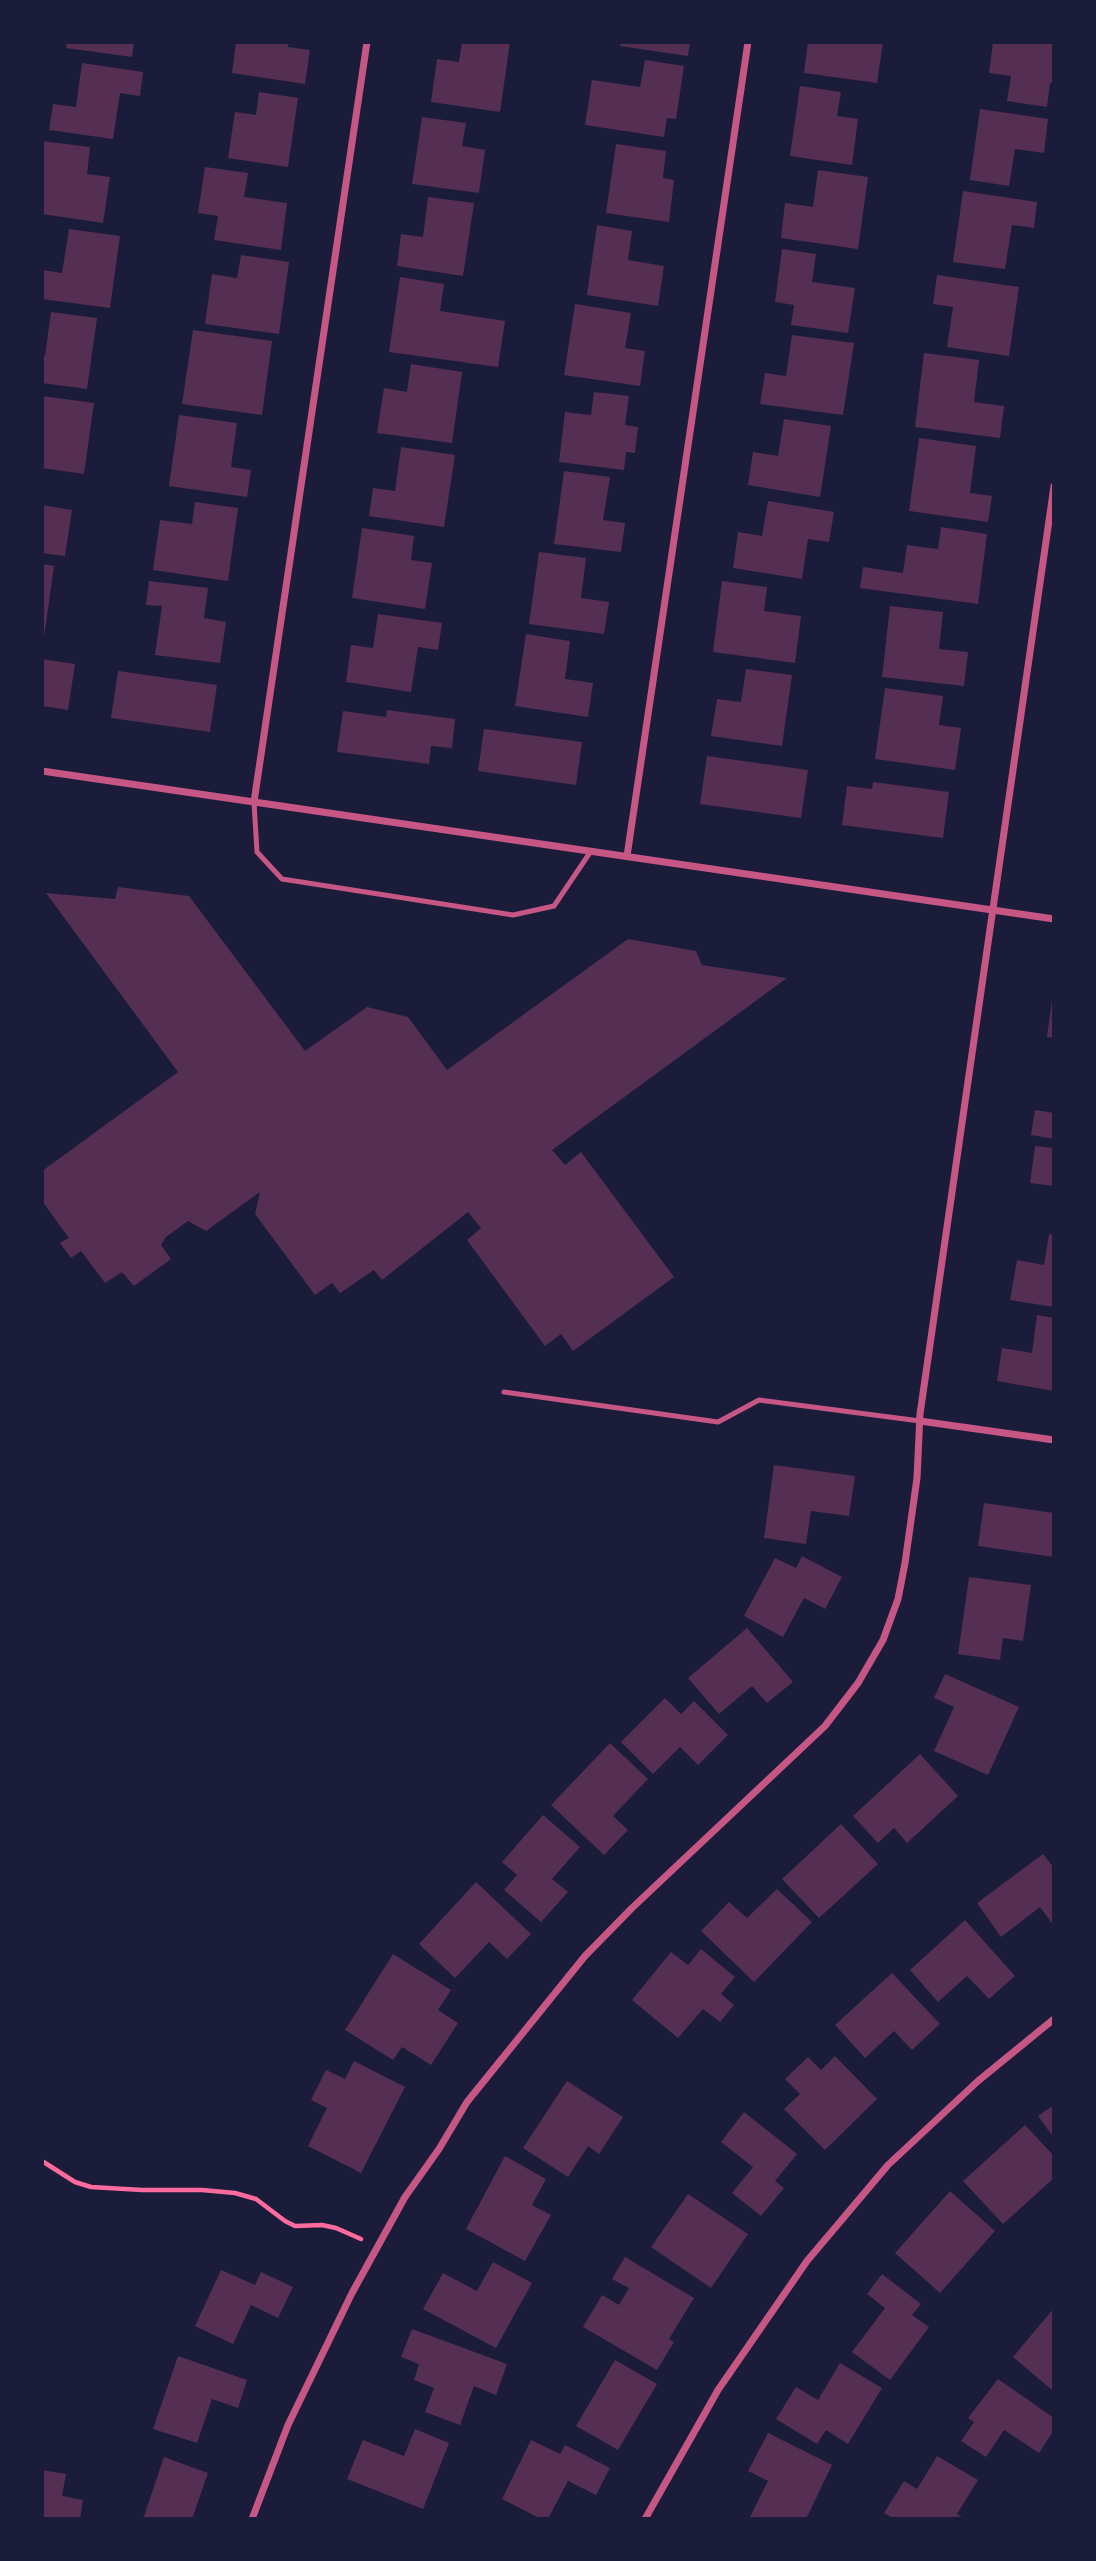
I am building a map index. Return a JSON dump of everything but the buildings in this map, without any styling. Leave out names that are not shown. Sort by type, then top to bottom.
[{"type":"street","points":[[254,802],[367,42]]},
{"type":"street","points":[[627,856],[748,42]]},
{"type":"street","points":[[252,2519],[288,2425],[352,2293],[405,2197],[439,2149],[467,2102],[585,1956],[632,1908],[825,1726],[858,1683],[883,1640],[898,1599],[905,1563],[917,1478],[920,1421],[1054,486]]},
{"type":"street","points":[[42,771],[1054,919]]},
{"type":"street","points":[[920,1421],[1054,1440]]},
{"type":"street","points":[[645,2519],[718,2390],[807,2261],[888,2165],[978,2081],[1054,2019]]},
{"type":"lane","points":[[254,802],[257,852],[282,879],[513,915],[554,906],[591,851]]},
{"type":"lane","points":[[504,1392],[718,1422],[759,1400],[920,1421]]},
{"type":"path","points":[[42,2161],[75,2182],[91,2187],[235,2193],[256,2199],[296,2226],[322,2225],[335,2228],[377,2248]]}]
